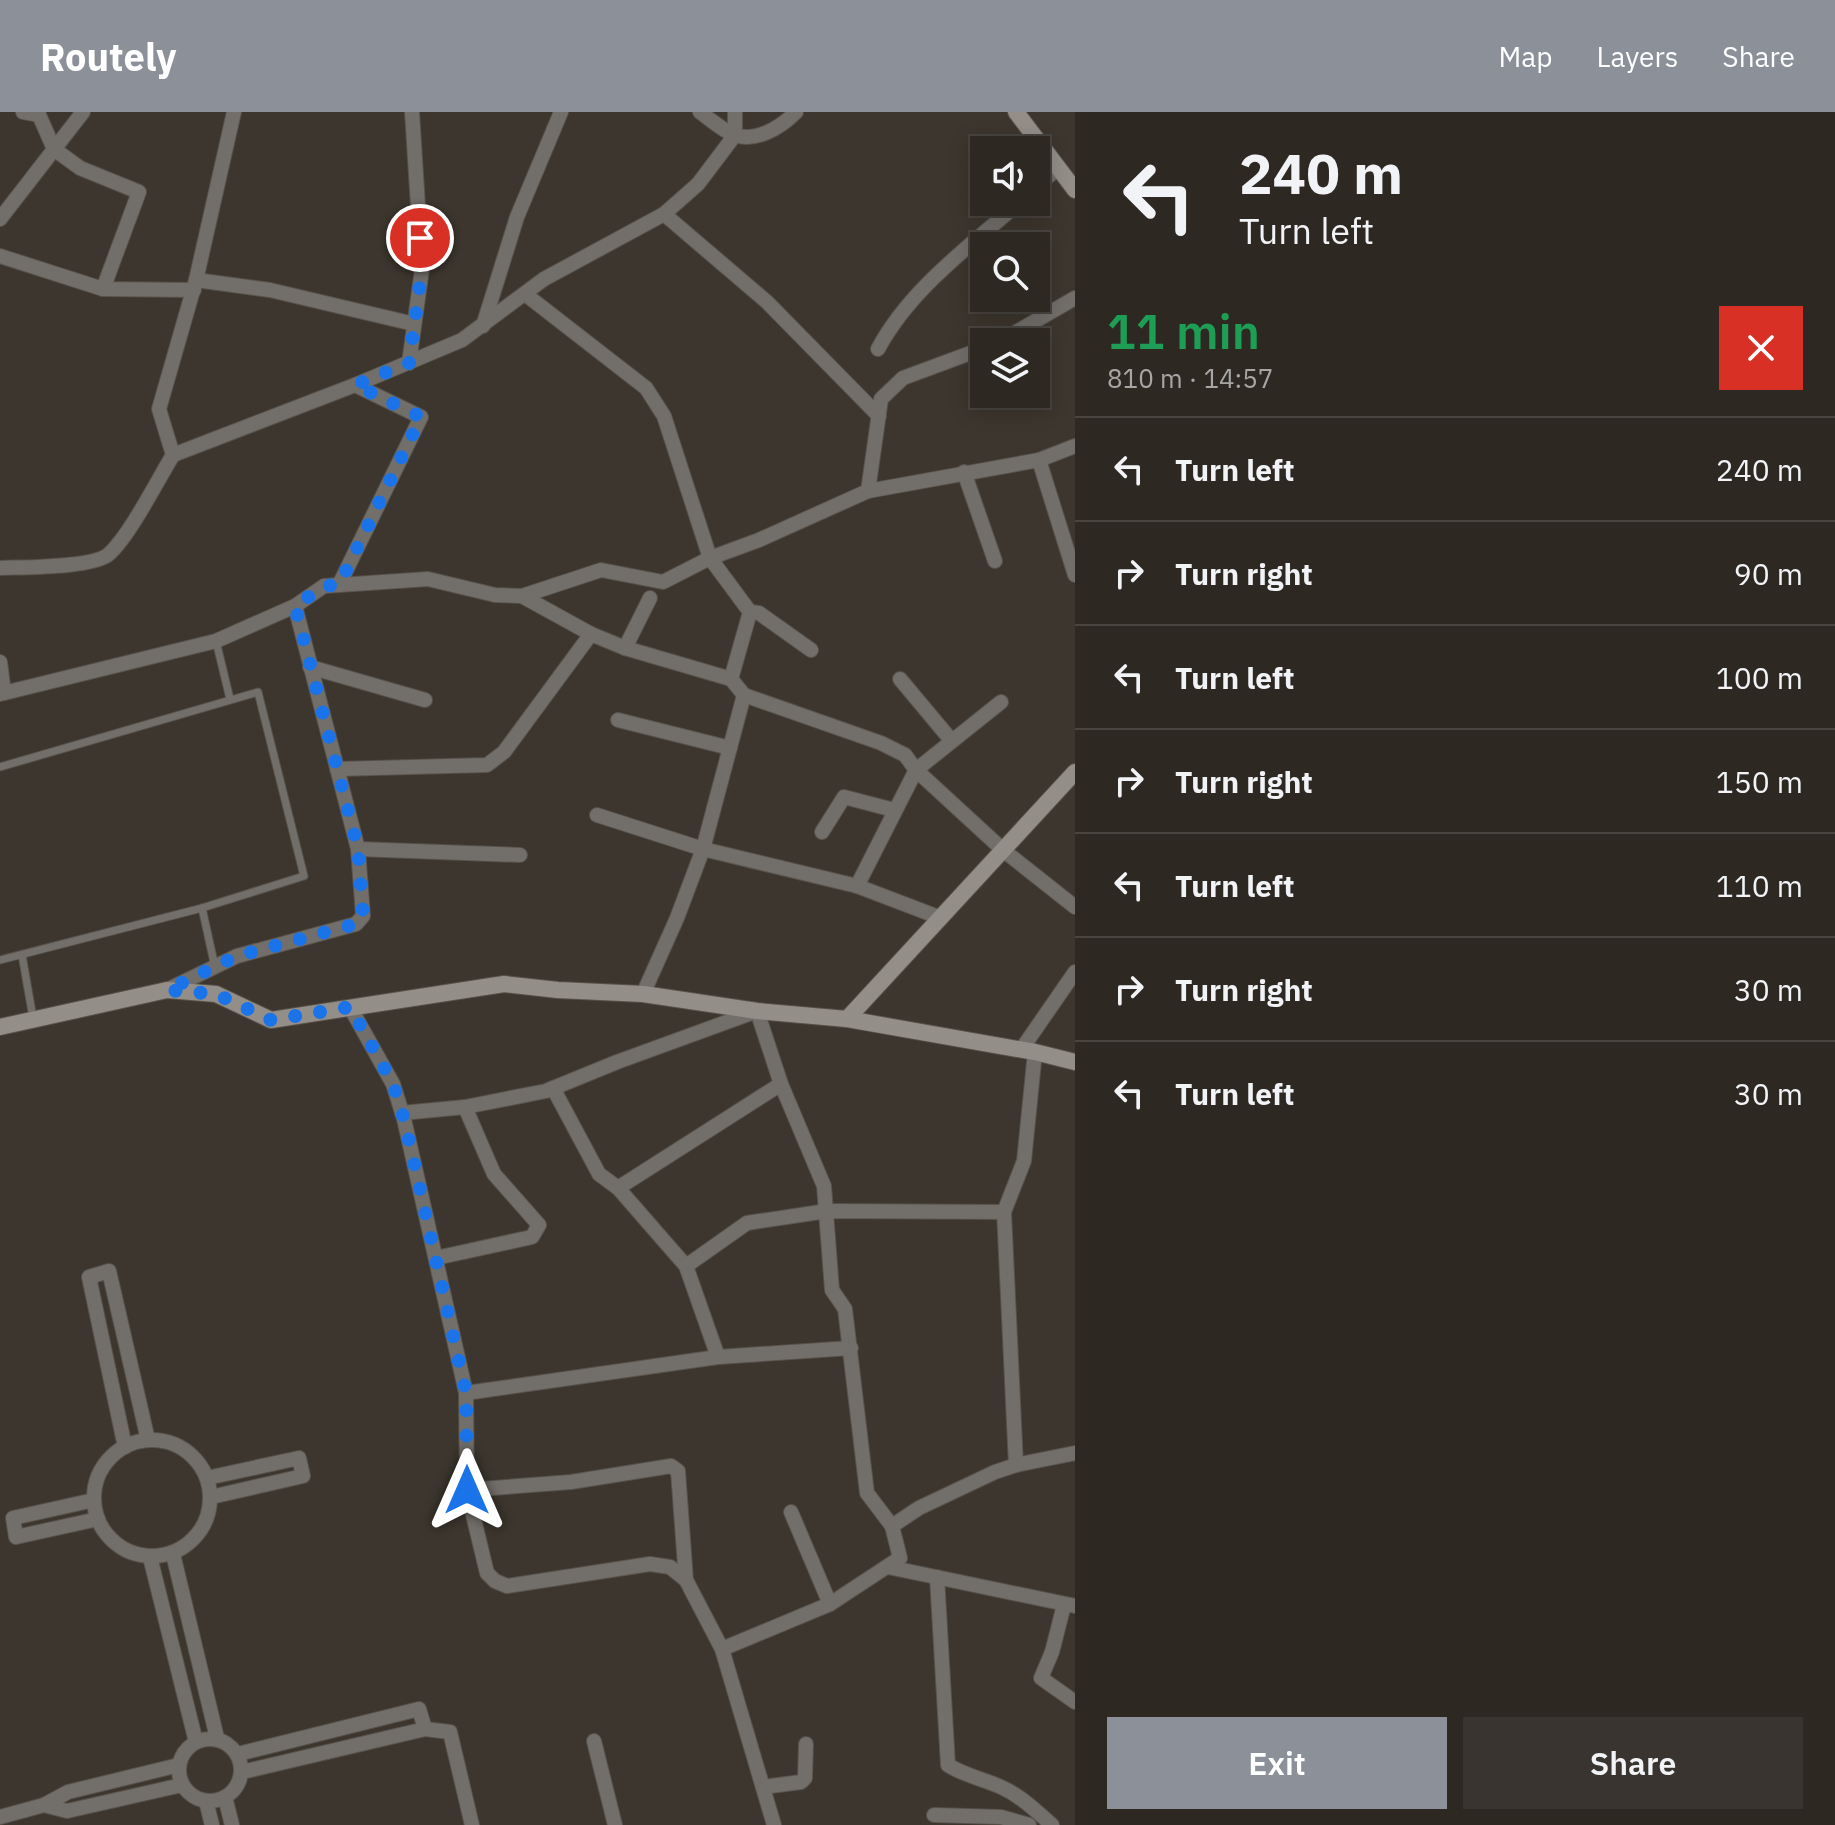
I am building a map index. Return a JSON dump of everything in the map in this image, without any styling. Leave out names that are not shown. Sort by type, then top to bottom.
[{"type":"street","points":[[23,112],[39,115],[54,149],[80,168],[139,192],[103,289]]},
{"type":"street","points":[[0,219],[83,112]]},
{"type":"street","points":[[173,455],[159,409],[195,285],[234,112]]},
{"type":"street","points":[[409,363],[422,269],[412,112]]},
{"type":"street","points":[[483,327],[517,217],[561,112]]},
{"type":"street","points":[[700,112],[735,135],[760,136],[796,112]]},
{"type":"street","points":[[0,568],[80,564],[108,556],[173,455],[409,363],[462,340],[483,327],[544,279],[664,214],[698,184],[735,135],[735,112]]},
{"type":"street","points":[[1016,112],[1075,190]]},
{"type":"street","points":[[1050,175],[1058,168]]},
{"type":"street","points":[[664,214],[767,302],[879,416]]},
{"type":"street","points":[[878,349],[890,327],[928,283],[1004,216]]},
{"type":"street","points":[[0,256],[103,289],[195,285],[270,290],[414,324]]},
{"type":"street","points":[[525,294],[646,388],[664,416],[710,558],[750,612],[759,613],[811,650]]},
{"type":"street","points":[[1023,328],[1075,298]]},
{"type":"street","points":[[868,491],[881,399],[903,378],[970,353]]},
{"type":"street","points":[[339,585],[421,417],[355,385]]},
{"type":"street","points":[[0,662],[2,693],[216,641],[295,606],[324,586],[428,579],[495,595],[522,596],[601,570],[663,582],[710,558],[759,540],[868,491],[1039,460],[1075,446]]},
{"type":"street","points":[[1039,460],[1075,575]]},
{"type":"street","points":[[964,472],[995,561]]},
{"type":"street","points":[[522,596],[591,634],[625,648],[731,679],[744,695],[881,743],[905,755],[916,770],[1003,850],[1075,907]]},
{"type":"street","points":[[625,648],[650,598]]},
{"type":"street","points":[[0,1027],[167,990],[237,956],[356,924],[363,916],[358,849],[295,606]]},
{"type":"street","points":[[731,679],[750,612]]},
{"type":"street","points":[[337,769],[487,765],[504,752],[591,634]]},
{"type":"street","points":[[310,667],[425,700]]},
{"type":"street","points":[[900,679],[951,740]]},
{"type":"street","points":[[643,994],[703,849],[744,695]]},
{"type":"street","points":[[857,886],[916,770],[1001,702]]},
{"type":"street","points":[[618,720],[730,748]]},
{"type":"street","points":[[847,1019],[1075,772]]},
{"type":"street","points":[[822,832],[844,797],[894,810]]},
{"type":"street","points":[[597,815],[703,849],[857,886],[941,918]]},
{"type":"street","points":[[358,849],[520,855]]},
{"type":"street","points":[[1016,1465],[1004,1212],[1024,1161],[1028,1051],[1075,972]]},
{"type":"street","points":[[167,990],[216,994],[271,1020],[504,984],[643,994],[757,1011],[847,1019],[1075,1062]]},
{"type":"street","points":[[350,1007],[393,1084],[402,1113],[466,1393],[467,1490],[487,1573],[507,1586],[650,1564],[670,1567],[686,1580],[722,1649],[774,1825]]},
{"type":"street","points":[[722,1649],[830,1604],[900,1558],[892,1526],[867,1493],[845,1309],[832,1290],[824,1186],[781,1084],[757,1011]]},
{"type":"street","points":[[402,1113],[465,1107],[553,1088],[757,1011]]},
{"type":"street","points":[[618,1188],[781,1084]]},
{"type":"street","points":[[553,1088],[599,1174],[618,1188],[686,1266],[718,1357]]},
{"type":"street","points":[[436,1258],[532,1237],[539,1225],[494,1174],[465,1107]]},
{"type":"street","points":[[686,1266],[747,1223],[827,1211],[1004,1212]]},
{"type":"street","points":[[125,1447],[89,1277],[109,1271],[148,1440]]},
{"type":"street","points":[[466,1393],[718,1357],[851,1348]]},
{"type":"street","points":[[148,1440],[165,1441],[181,1447],[194,1457],[207,1478],[211,1497],[207,1519],[199,1534],[187,1546],[173,1554],[150,1557],[124,1550],[111,1540],[98,1519],[94,1500],[97,1478],[106,1463],[125,1447],[148,1440]]},
{"type":"street","points":[[892,1526],[919,1508],[1016,1465],[1075,1453]]},
{"type":"street","points":[[207,1478],[299,1458],[303,1476],[211,1497]]},
{"type":"street","points":[[467,1490],[571,1482],[671,1466],[676,1468],[686,1580]]},
{"type":"street","points":[[94,1500],[13,1518],[16,1537],[98,1519]]},
{"type":"street","points":[[791,1512],[830,1604]]},
{"type":"street","points":[[173,1554],[217,1738]]},
{"type":"street","points":[[150,1557],[196,1742]]},
{"type":"street","points":[[888,1567],[1054,1600],[1070,1606],[1041,1678],[1075,1702]]},
{"type":"street","points":[[937,1577],[948,1765],[1002,1787],[1052,1825]]},
{"type":"street","points":[[238,1754],[419,1709],[425,1729]]},
{"type":"street","points":[[242,1772],[425,1729],[450,1732],[472,1825]]},
{"type":"street","points":[[217,1738],[233,1747],[242,1772],[235,1788],[225,1797],[206,1801],[195,1797],[182,1785],[179,1765],[185,1751],[196,1742],[217,1738]]},
{"type":"street","points":[[594,1741],[615,1825]]},
{"type":"street","points":[[763,1787],[801,1782],[805,1778],[806,1744]]},
{"type":"street","points":[[0,1817],[44,1805],[68,1792],[179,1765]]},
{"type":"street","points":[[44,1805],[67,1811],[182,1785]]},
{"type":"street","points":[[225,1797],[232,1825]]},
{"type":"street","points":[[206,1801],[212,1825]]},
{"type":"street","points":[[934,1815],[1001,1817],[1029,1825]]},
{"type":"lane","points":[[216,641],[230,699]]},
{"type":"lane","points":[[0,767],[258,692],[304,876],[202,908],[0,960]]},
{"type":"lane","points":[[202,908],[215,967]]},
{"type":"lane","points":[[22,955],[33,1018]]},
{"type":"route","points":[[420,238],[422,269],[409,363],[355,385],[421,417],[339,585],[324,586],[295,606],[358,849],[363,916],[356,924],[237,956],[167,990],[216,994],[271,1020],[350,1007],[393,1084],[404,1119],[466,1393],[467,1490]]}]
